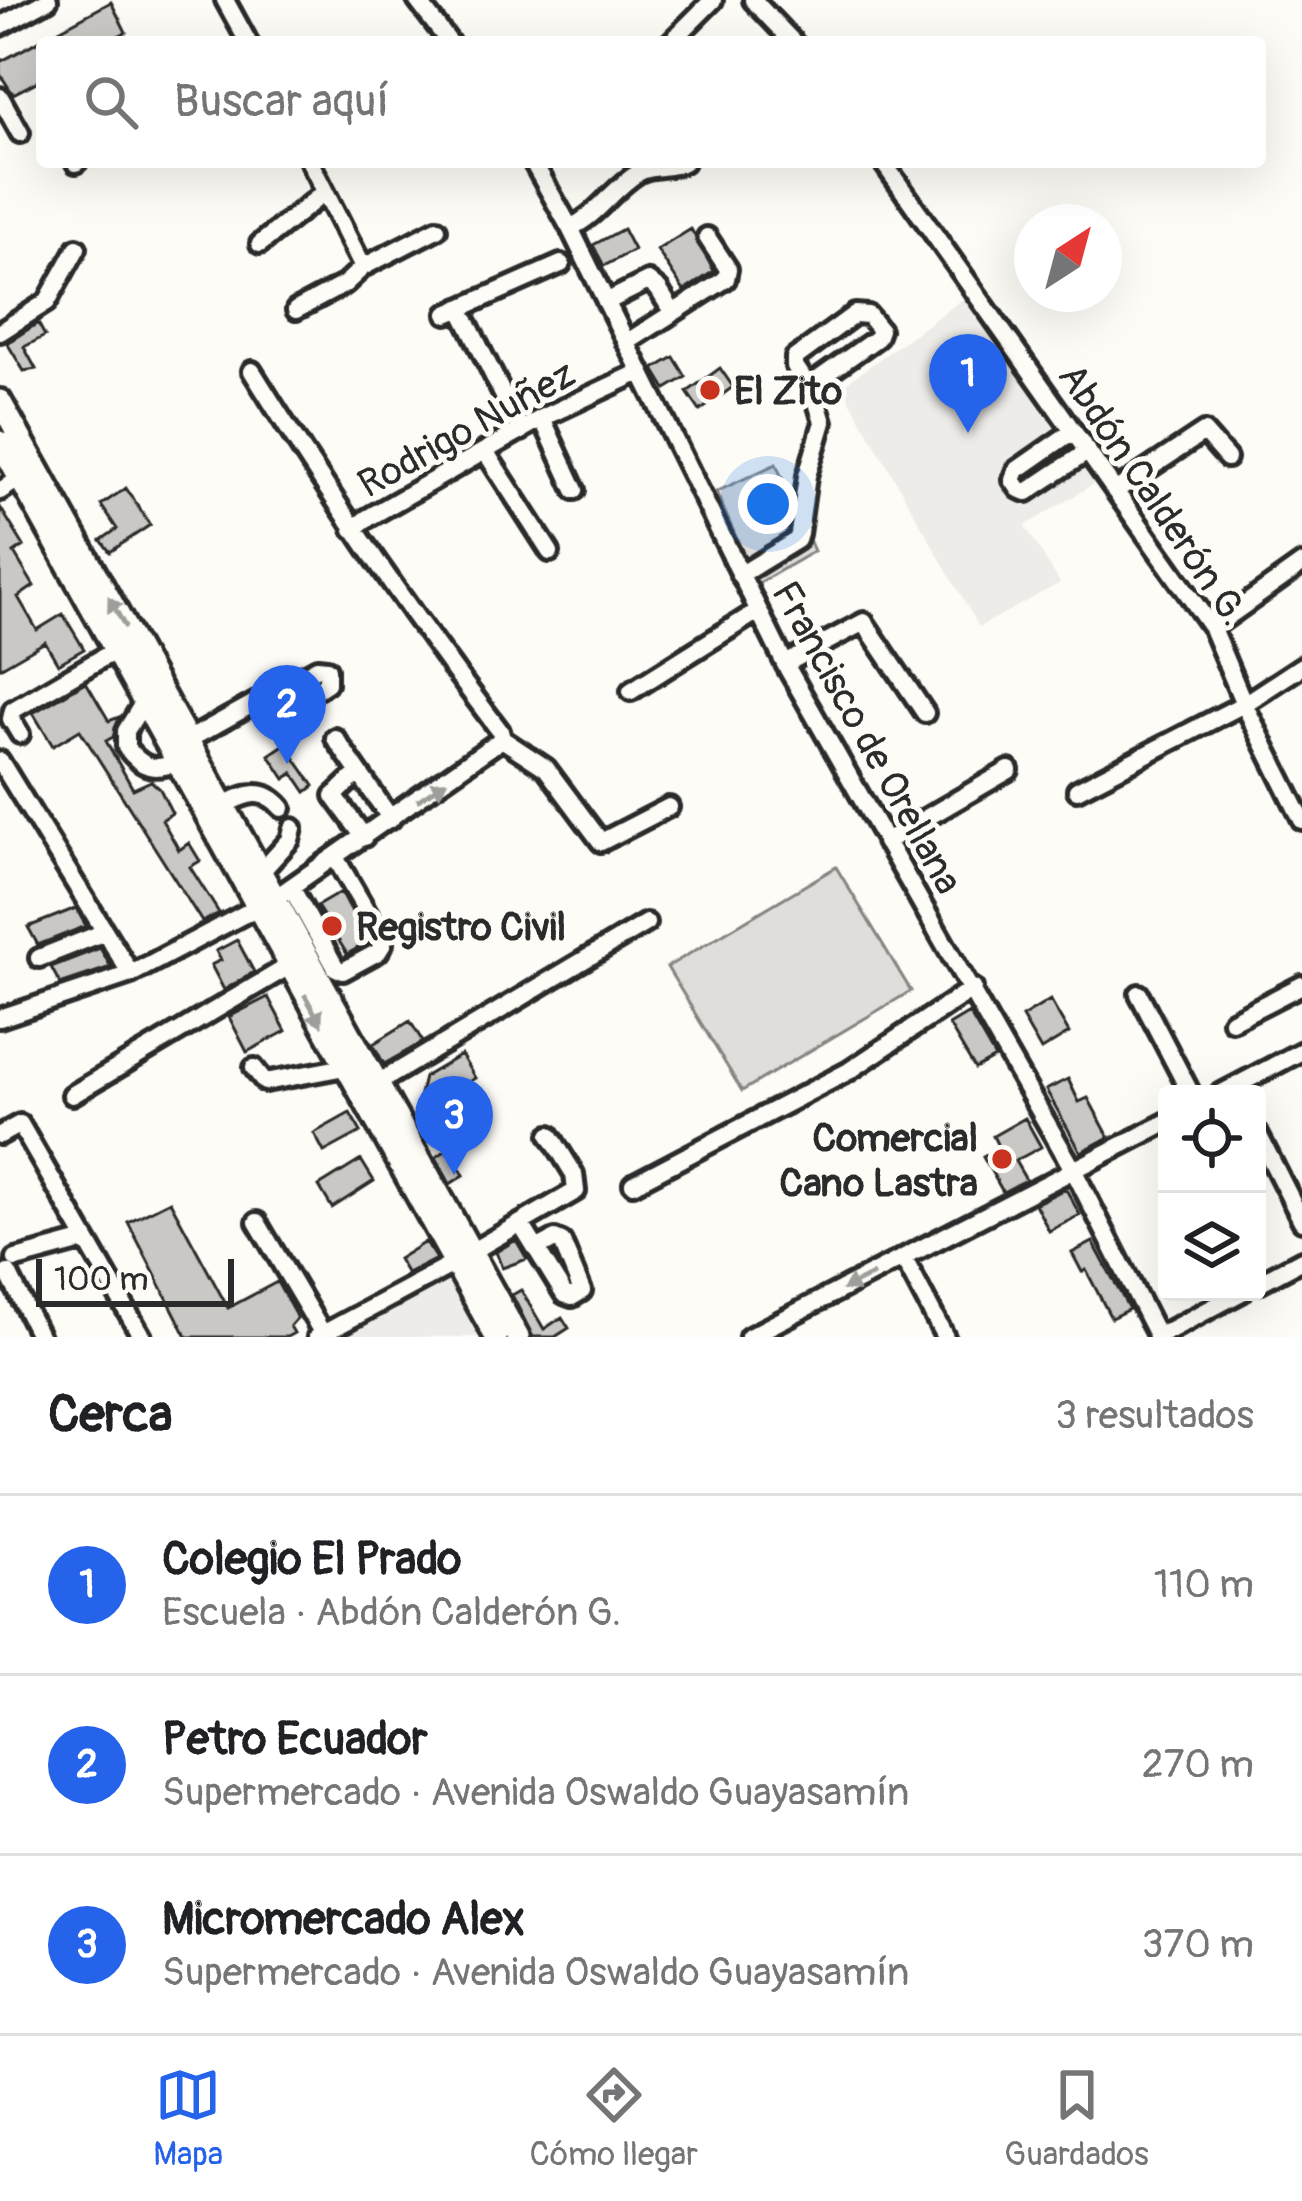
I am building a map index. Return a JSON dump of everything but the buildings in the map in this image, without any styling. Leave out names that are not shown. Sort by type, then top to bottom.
[{"type":"main road","points":[[0,401],[378,1083],[496,1337]]},
{"type":"main road","points":[[3,453],[179,762],[275,898],[289,966],[345,1067],[463,1258],[518,1337]]},
{"type":"street","points":[[0,26],[48,0]]},
{"type":"street","points":[[225,0],[245,36]]},
{"type":"street","points":[[417,0],[444,36]]},
{"type":"street","points":[[677,36],[713,0]]},
{"type":"street","points":[[753,0],[787,36]]},
{"type":"street","points":[[0,97],[10,124]]},
{"type":"street","points":[[313,168],[363,267]]},
{"type":"street","name":"Francisco de Orellana","points":[[536,168],[785,664],[973,988],[1074,1171],[1157,1337]]},
{"type":"street","points":[[570,228],[594,214],[644,169],[659,168]]},
{"type":"street","name":"Abdón Calderón G.","points":[[887,168],[1212,628],[1302,820]]},
{"type":"street","points":[[260,244],[325,192]]},
{"type":"street","points":[[296,310],[345,284],[363,267],[437,229]]},
{"type":"street","points":[[626,343],[728,275],[707,237]]},
{"type":"street","points":[[0,332],[47,302],[76,248]]},
{"type":"street","points":[[520,430],[453,311],[560,264]]},
{"type":"street","points":[[607,302],[648,281],[673,313]]},
{"type":"street","points":[[740,575],[800,534],[807,476],[822,432],[820,410],[795,366],[799,352],[855,314],[868,315],[879,327],[878,338],[809,386]]},
{"type":"street","points":[[252,370],[353,530]]},
{"type":"street","name":"Rodrigo Nuñez","points":[[502,739],[353,530],[520,430],[640,372]]},
{"type":"street","points":[[542,418],[575,490]]},
{"type":"street","points":[[1073,431],[1017,470],[1013,480],[1018,490],[1027,492],[1088,452]]},
{"type":"street","points":[[1115,490],[1204,432],[1227,458]]},
{"type":"street","points":[[485,451],[550,552]]},
{"type":"street","points":[[0,491],[20,478]]},
{"type":"street","points":[[1212,628],[1302,564]]},
{"type":"street","points":[[631,691],[758,611]]},
{"type":"street","points":[[785,664],[864,622],[925,713]]},
{"type":"street","points":[[20,734],[11,719],[13,710],[116,650]]},
{"type":"street","points":[[1077,790],[1244,704],[1302,666]]},
{"type":"street","points":[[188,740],[276,691]]},
{"type":"street","points":[[145,700],[126,731],[126,747],[146,767],[179,762]]},
{"type":"street","points":[[335,738],[391,819]]},
{"type":"street","points":[[0,1018],[130,974],[275,898],[502,739],[546,768],[601,842],[607,843],[669,807]]},
{"type":"street","points":[[0,762],[130,974]]},
{"type":"street","points":[[886,842],[1009,770]]},
{"type":"street","points":[[358,773],[334,796],[364,837]]},
{"type":"street","points":[[224,805],[252,793],[263,794],[282,808]]},
{"type":"street","points":[[261,872],[290,840],[293,828]]},
{"type":"street","points":[[275,898],[336,968],[343,971],[378,952],[382,938],[335,857]]},
{"type":"street","points":[[378,1083],[646,923]]},
{"type":"street","points":[[39,958],[105,932]]},
{"type":"street","points":[[72,1095],[289,966]]},
{"type":"street","points":[[1232,1021],[1302,985]]},
{"type":"street","points":[[633,1184],[849,1071],[973,988]]},
{"type":"street","points":[[1139,994],[1186,1085]]},
{"type":"street","points":[[1242,1085],[1302,1051]]},
{"type":"street","points":[[254,1068],[265,1082],[345,1067]]},
{"type":"street","points":[[0,1136],[20,1124],[142,1337]]},
{"type":"street","points":[[749,1337],[1158,1127]]},
{"type":"street","points":[[257,1222],[320,1335],[573,1195],[578,1186],[550,1135]]},
{"type":"street","points":[[1266,1150],[1302,1221]]},
{"type":"street","points":[[521,1224],[536,1249]]},
{"type":"street","points":[[40,1337],[6,1263],[86,1240]]},
{"type":"street","points":[[904,1259],[945,1337]]},
{"type":"street","points":[[1266,1279],[1302,1260]]},
{"type":"street","points":[[1157,1337],[1225,1301]]},
{"type":"shaded area","points":[[967,296],[1100,480],[1025,526],[1060,583],[979,627],[842,386]]},
{"type":"shaded area","points":[[776,464],[814,551],[757,584],[716,492]]},
{"type":"shaded area","points":[[836,867],[911,991],[742,1091],[667,967]]},
{"type":"shaded area","points":[[450,1278],[482,1337],[338,1337]]},
{"type":"place","name":"El Zito","points":[[710,390]]},
{"type":"place","name":"Colegio El Prado","points":[[968,433]]},
{"type":"place","name":"Petro Ecuador","points":[[287,764]]},
{"type":"place","name":"Registro Civil","points":[[332,926]]},
{"type":"place","name":"Comercial Cano Lastra","points":[[1002,1159]]},
{"type":"place","name":"Micromercado Alex","points":[[454,1175]]}]
